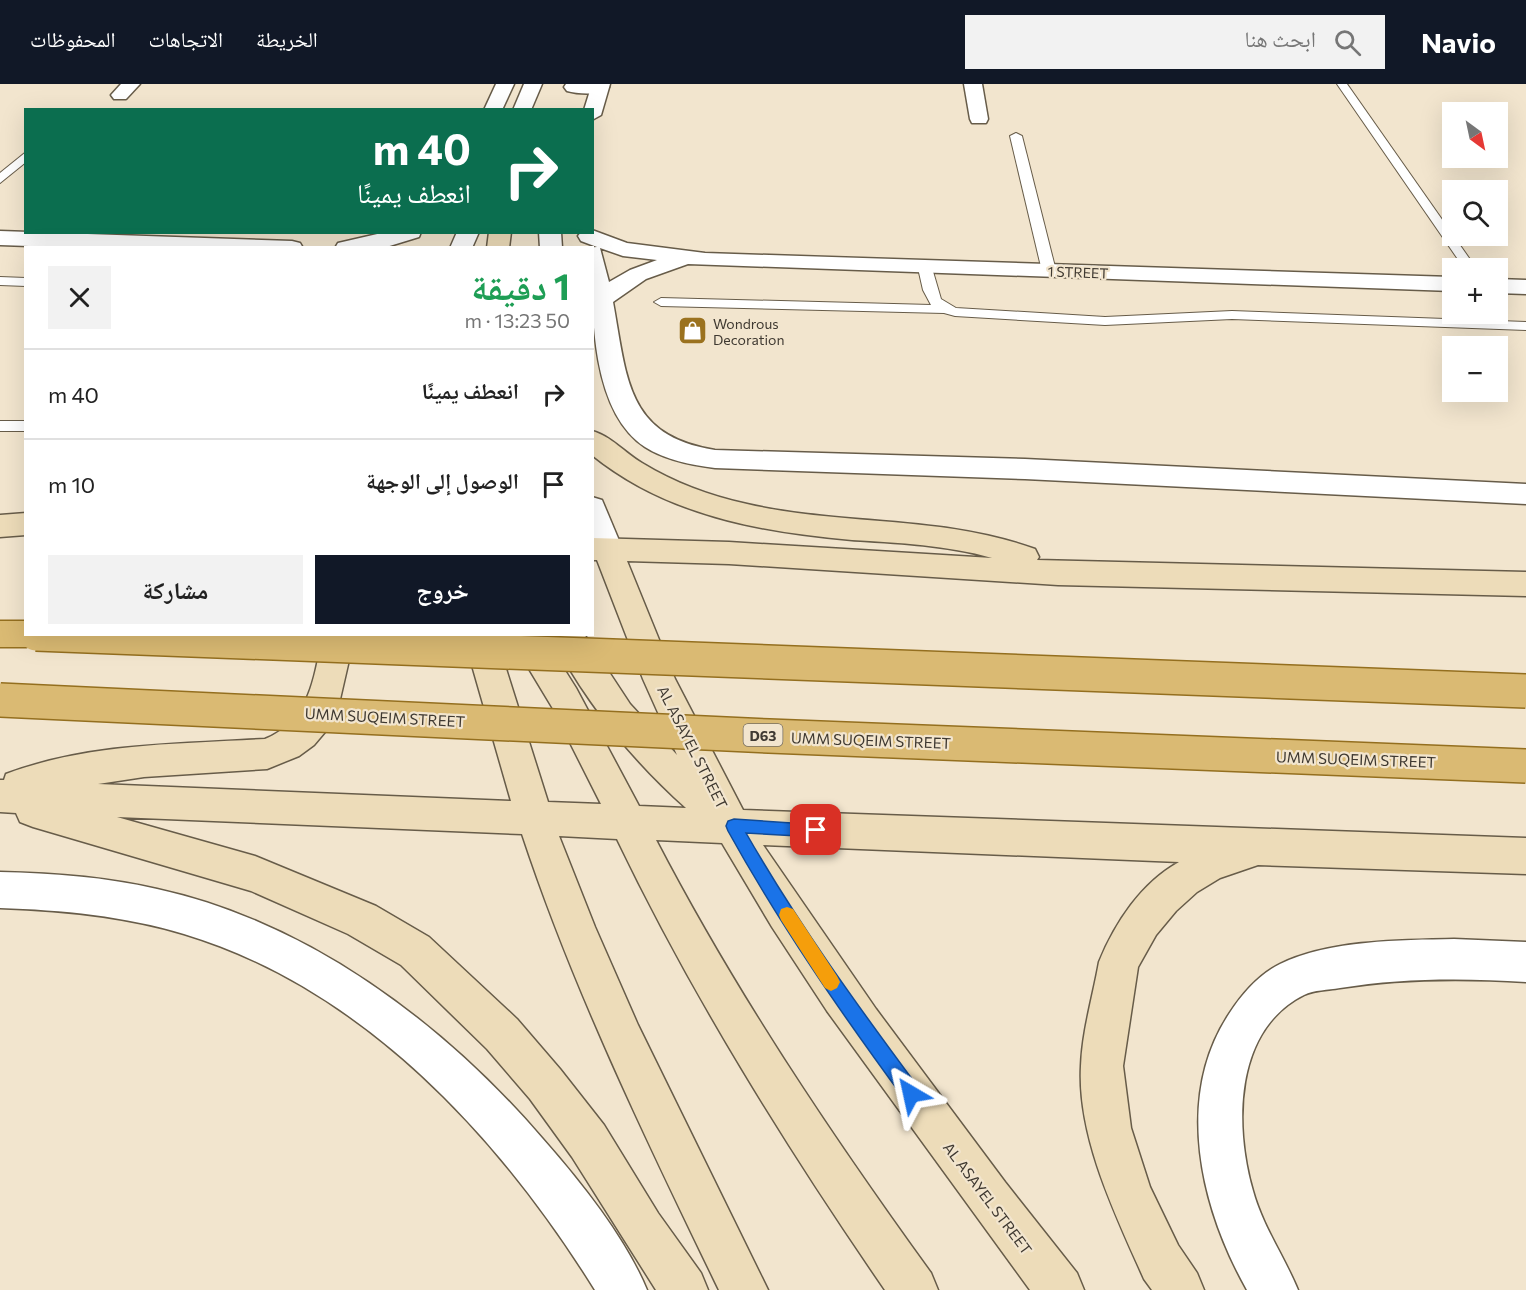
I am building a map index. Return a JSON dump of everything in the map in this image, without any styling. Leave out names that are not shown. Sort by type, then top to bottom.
[{"type":"main road","points":[[594,441],[646,478],[672,492],[709,504],[779,521],[937,537],[979,544],[1021,555],[1059,573]]},
{"type":"main road","points":[[0,526],[24,524]]},
{"type":"main road","points":[[0,533],[24,533]]},
{"type":"main road","points":[[600,549],[729,553],[1059,573],[1526,584]]},
{"type":"main road","name":"AL ASAYEL STREET","points":[[600,549],[678,723],[766,885],[844,1002],[1019,1240],[1060,1290]]},
{"type":"main road","points":[[0,634],[24,634]]},
{"type":"main road","points":[[88,636],[1526,691]]},
{"type":"main road","points":[[0,790],[92,769],[144,762],[267,754],[283,750],[309,731],[317,720],[323,707],[339,636]]},
{"type":"main road","points":[[480,636],[534,817],[559,886],[611,1011],[676,1155],[744,1290]]},
{"type":"main road","points":[[525,636],[577,720],[626,823],[736,1019],[811,1140],[914,1290]]},
{"type":"main road","points":[[567,636],[618,714],[669,771],[734,826]]},
{"type":"main road","name":"UMM SUQEIM STREET","points":[[0,700],[769,736],[1526,766]]},
{"type":"main road","points":[[0,798],[1526,856]]},
{"type":"main road","points":[[0,798],[255,874],[362,920],[415,951],[502,1034],[545,1084],[588,1141],[642,1229],[684,1290]]},
{"type":"main road","points":[[1180,1290],[1161,1262],[1129,1193],[1109,1128],[1102,1066],[1119,962],[1142,921],[1162,898],[1184,879],[1229,857],[1269,848]]},
{"type":"street","points":[[494,108],[505,84]]},
{"type":"street","points":[[523,108],[533,84]]},
{"type":"street","points":[[973,84],[979,119]]},
{"type":"street","points":[[566,108],[573,86],[601,86],[594,109]]},
{"type":"street","points":[[358,246],[404,234]]},
{"type":"street","points":[[408,246],[417,234]]},
{"type":"street","points":[[0,238],[210,246]]},
{"type":"street","name":"1 STREET","points":[[590,242],[623,249],[705,260],[1442,284]]},
{"type":"street","points":[[594,260],[603,299],[605,326],[629,414],[647,436],[678,452],[696,456],[1526,494]]},
{"type":"street","name":"1 STREET","points":[[603,299],[624,281],[654,268],[705,260]]},
{"type":"street","points":[[1508,286],[1526,287]]},
{"type":"street","name":"AL ASAYEL STREET","points":[[594,518],[600,549]]},
{"type":"street","points":[[0,890],[96,896],[154,907],[210,923],[314,971],[367,1004],[421,1045],[460,1080],[507,1128],[559,1192],[597,1246],[623,1290]]},
{"type":"street","points":[[1274,1290],[1264,1275],[1237,1216],[1223,1161],[1220,1110],[1226,1064],[1243,1026],[1267,996],[1299,976],[1354,965],[1411,959],[1526,962]]},
{"type":"lane","points":[[1342,84],[1463,258]]},
{"type":"lane","points":[[1016,136],[1049,271]]},
{"type":"lane","points":[[0,179],[24,157]]},
{"type":"lane","points":[[925,268],[930,293],[943,309]]},
{"type":"lane","points":[[1,282],[24,282]]},
{"type":"lane","points":[[661,302],[943,309],[1105,321],[1232,315],[1526,326]]},
{"type":"lane","points":[[0,426],[24,426]]},
{"type":"slow traffic","points":[[787,915],[831,982]]},
{"type":"place","name":"Wondrous Decoration","points":[[692,331]]},
{"type":"route","points":[[816,830],[734,826],[766,885],[844,1002],[911,1094]]}]
